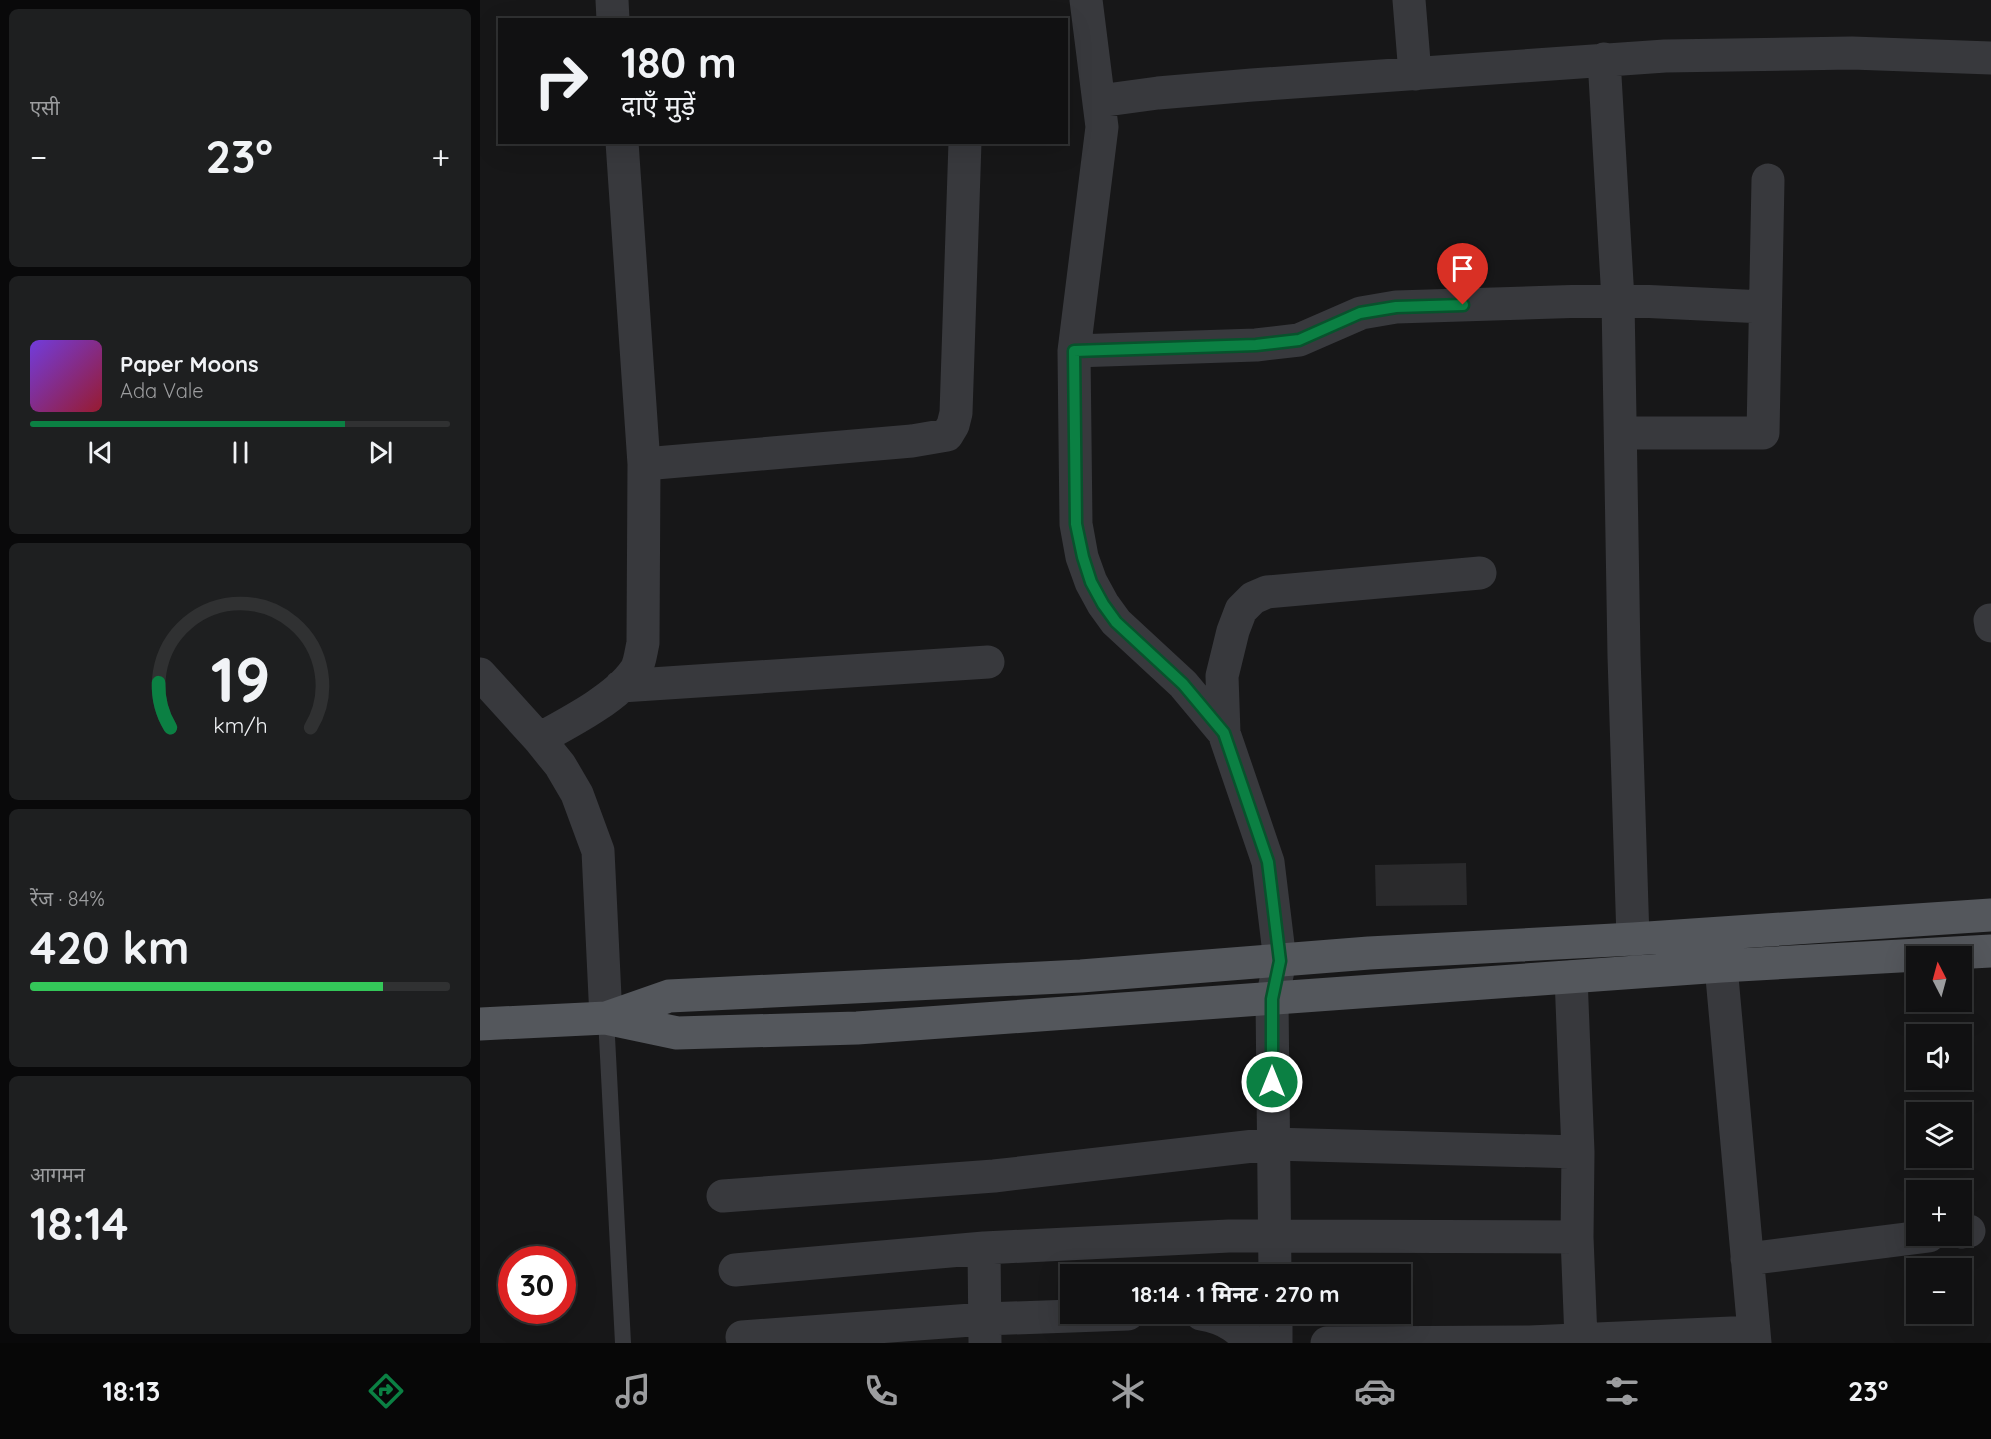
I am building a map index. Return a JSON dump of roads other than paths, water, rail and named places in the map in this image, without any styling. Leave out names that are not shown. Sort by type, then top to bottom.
[{"type":"main road","points":[[606,1018],[669,996],[1081,976],[1368,953],[1633,939],[1991,915]]},
{"type":"main road","points":[[480,1024],[606,1018],[677,1033],[857,1028],[1720,966],[1991,951]]},
{"type":"street","points":[[612,0],[613,18]]},
{"type":"street","points":[[1086,0],[1102,127],[1074,351],[1076,524],[1091,582],[1103,604],[1116,622],[1183,684],[1224,733]]},
{"type":"street","points":[[1409,0],[1415,74]]},
{"type":"street","points":[[1099,101],[1170,92],[1665,56],[1795,53],[1991,58]]},
{"type":"street","points":[[1604,59],[1618,300],[1624,656],[1633,939]]},
{"type":"street","points":[[540,739],[574,720],[621,686],[637,669],[643,643],[644,464],[622,144]]},
{"type":"street","points":[[644,464],[912,441],[947,435],[956,413],[964,144]]},
{"type":"street","points":[[1621,433],[1763,433],[1768,180]]},
{"type":"street","points":[[1074,351],[1256,345],[1299,340],[1360,313],[1396,307],[1618,300],[1764,307]]},
{"type":"street","points":[[1275,1264],[1272,999],[1280,961],[1268,862],[1224,733],[1222,676],[1233,631],[1241,610],[1253,598],[1268,592],[1480,573]]},
{"type":"street","points":[[1990,620],[1991,626]]},
{"type":"street","points":[[621,686],[988,662]]},
{"type":"street","points":[[480,674],[540,739],[560,765],[577,794],[598,851],[606,1018]]},
{"type":"street","points":[[1333,1343],[1530,1342],[1581,1339],[1754,1337],[1720,966]]},
{"type":"street","points":[[1571,977],[1578,1152],[1577,1237],[1581,1339]]},
{"type":"street","points":[[723,1196],[994,1176],[1272,1144],[1578,1152]]},
{"type":"street","points":[[735,1270],[984,1248],[1229,1236],[1577,1237]]},
{"type":"street","points":[[1747,1259],[1906,1239]]},
{"type":"street","points":[[984,1248],[985,1331]]},
{"type":"street","points":[[742,1337],[985,1331],[1060,1322]]},
{"type":"street","points":[[1230,1324],[1250,1341],[1256,1343]]},
{"type":"street","points":[[1276,1324],[1276,1343]]},
{"type":"lane","points":[[606,1018],[623,1343]]}]
